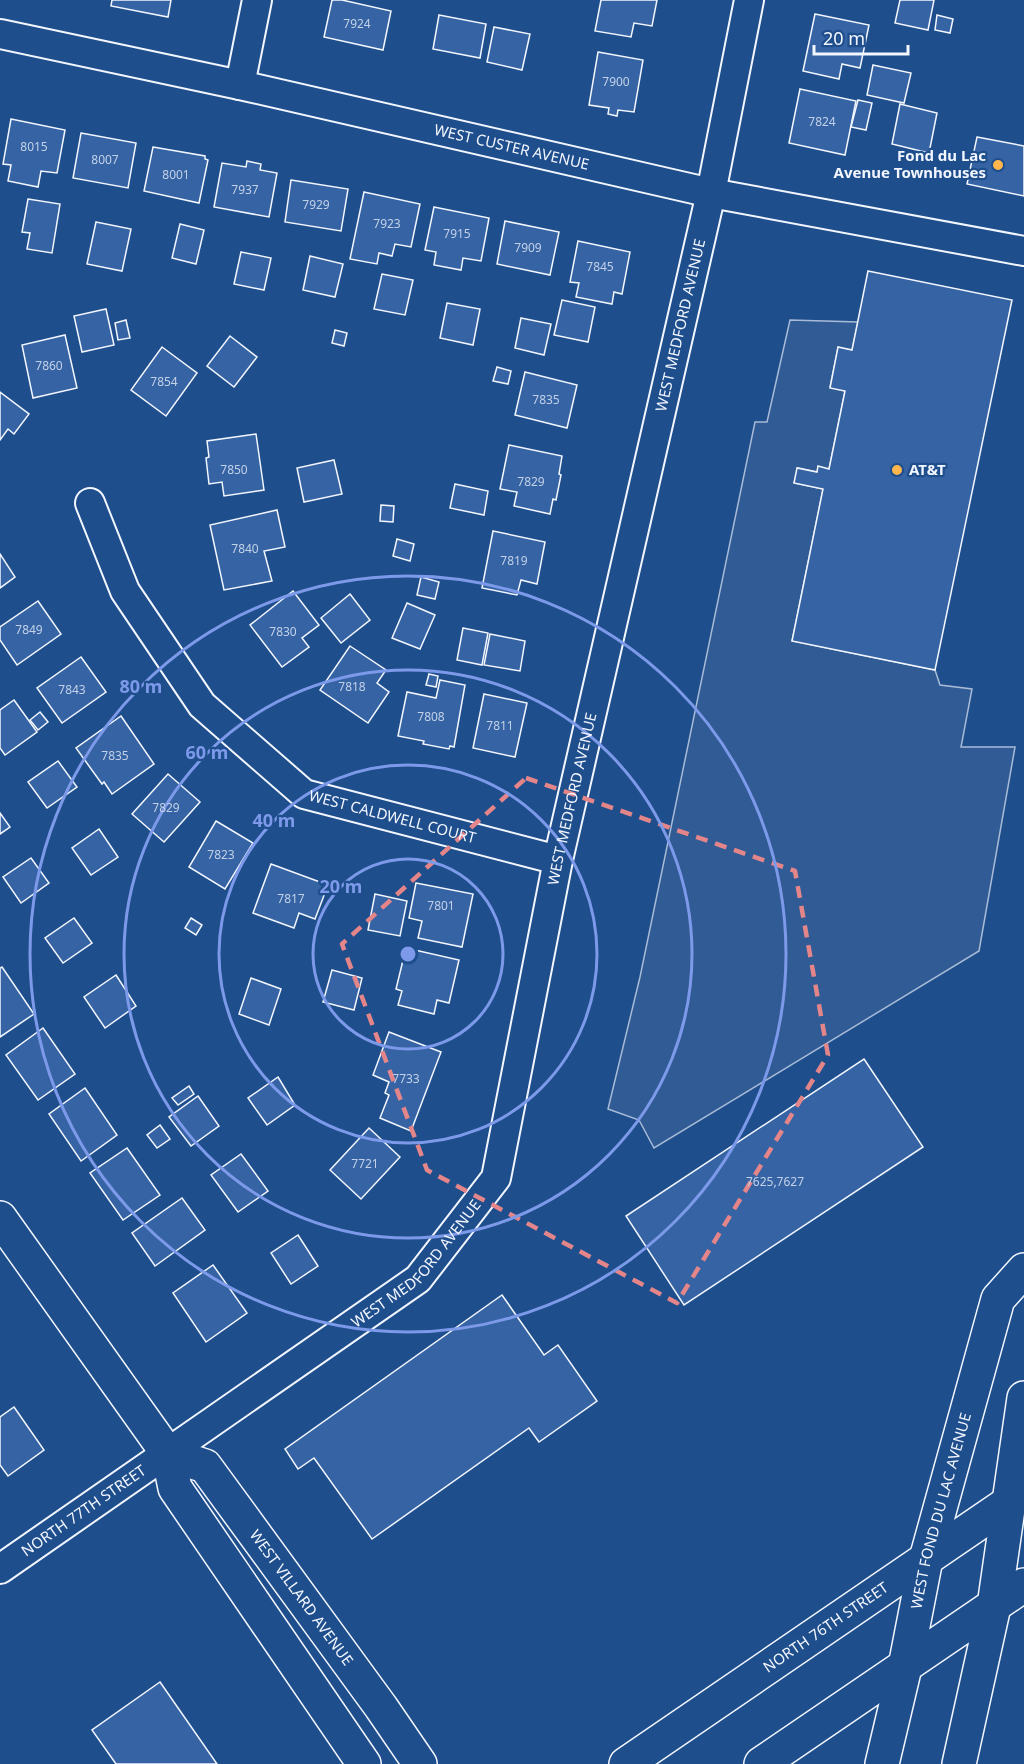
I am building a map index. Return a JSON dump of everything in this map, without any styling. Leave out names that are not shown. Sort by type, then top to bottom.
[{"type":"street","points":[[240,85],[257,0]]},
{"type":"street","name":"WEST MEDFORD AVENUE","points":[[168,1454],[418,1279],[496,1178],[558,860],[711,193],[749,0]]},
{"type":"street","name":"WEST CUSTER AVENUE","points":[[0,34],[240,85],[711,193],[1024,251]]},
{"type":"street","name":"WEST CALDWELL COURT","points":[[90,503],[124,591],[202,705],[304,794],[558,860]]},
{"type":"street","points":[[0,1218],[168,1454],[175,1488],[364,1764]]},
{"type":"street","name":"WEST FOND DU LAC AVENUE","points":[[882,1764],[905,1666],[926,1559],[998,1299],[1024,1270]]},
{"type":"street","points":[[959,1764],[1016,1498],[1024,1398]]},
{"type":"street","name":"NORTH 77TH STREET","points":[[0,1569],[168,1454]]},
{"type":"street","name":"WEST VILLARD AVENUE","points":[[168,1454],[205,1466],[420,1764]]},
{"type":"street","name":"NORTH 76TH STREET","points":[[626,1764],[1016,1498]]},
{"type":"street","points":[[761,1764],[1024,1586]]},
{"type":"highlighted area","points":[[526,778],[795,871],[828,1055],[677,1303],[427,1170],[342,944]]},
{"type":"shaded area","points":[[790,320],[858,322],[852,350],[838,348],[830,387],[845,391],[829,469],[818,467],[817,472],[798,468],[794,483],[823,489],[792,641],[935,670],[940,685],[972,689],[961,747],[1015,747],[979,951],[654,1148],[639,1120],[608,1109],[640,977],[755,422],[767,422]]},
{"type":"building","points":[[112,0],[171,0],[168,17],[111,6]]},
{"type":"building","points":[[332,0],[342,0],[391,11],[383,50],[324,37]]},
{"type":"building","points":[[601,0],[657,0],[652,26],[634,23],[631,37],[595,31]]},
{"type":"building","points":[[900,0],[934,0],[928,30],[895,23]]},
{"type":"building","points":[[815,14],[869,25],[860,68],[842,64],[839,79],[803,71]]},
{"type":"building","points":[[439,15],[486,24],[480,58],[433,49]]},
{"type":"building","points":[[937,15],[953,19],[950,33],[935,30]]},
{"type":"building","points":[[494,27],[530,34],[522,70],[487,62]]},
{"type":"building","points":[[598,52],[643,60],[634,112],[618,110],[617,116],[608,114],[609,108],[589,105]]},
{"type":"building","points":[[873,65],[911,73],[904,103],[867,95]]},
{"type":"building","points":[[800,89],[856,101],[845,155],[789,143]]},
{"type":"building","points":[[858,100],[872,103],[866,130],[851,127]]},
{"type":"building","points":[[900,104],[937,113],[929,153],[892,144]]},
{"type":"building","points":[[11,119],[65,130],[57,173],[41,171],[38,187],[8,181],[11,165],[3,164]]},
{"type":"building","points":[[81,133],[136,143],[128,188],[73,178]]},
{"type":"building","name":"Fond du Lac Avenue Townhouses","points":[[977,137],[1024,146],[1024,196],[967,184]]},
{"type":"building","points":[[153,147],[205,156],[208,160],[199,203],[144,191]]},
{"type":"building","points":[[247,161],[261,164],[260,170],[277,173],[269,217],[214,207],[222,163],[246,167]]},
{"type":"building","points":[[291,180],[348,189],[341,231],[285,222]]},
{"type":"building","points":[[364,192],[420,204],[411,247],[395,244],[392,256],[379,253],[377,264],[350,259]]},
{"type":"building","points":[[28,199],[60,204],[52,253],[27,249],[30,233],[22,232]]},
{"type":"building","points":[[434,207],[489,218],[481,261],[463,258],[461,270],[434,265],[436,252],[425,250]]},
{"type":"building","points":[[505,221],[559,232],[550,275],[497,264]]},
{"type":"building","points":[[96,222],[131,229],[122,271],[87,264]]},
{"type":"building","points":[[180,224],[204,230],[196,264],[172,258]]},
{"type":"building","points":[[578,241],[630,252],[622,294],[614,292],[612,304],[576,297],[579,283],[570,282]]},
{"type":"building","points":[[241,252],[271,258],[264,290],[234,284]]},
{"type":"building","points":[[310,256],[343,264],[335,297],[303,290]]},
{"type":"building","name":"AT&T","points":[[868,271],[1012,300],[935,670],[792,641],[823,489],[794,483],[797,468],[817,472],[818,466],[829,469],[845,391],[830,388],[838,347],[852,350]]},
{"type":"building","points":[[382,274],[413,280],[405,315],[374,309]]},
{"type":"building","points":[[562,300],[595,307],[588,342],[554,335]]},
{"type":"building","points":[[447,303],[480,309],[473,345],[440,338]]},
{"type":"building","points":[[106,309],[114,345],[82,352],[74,316]]},
{"type":"building","points":[[521,318],[551,324],[544,355],[515,348]]},
{"type":"building","points":[[126,320],[130,338],[118,340],[115,323]]},
{"type":"building","points":[[335,330],[347,333],[344,346],[332,343]]},
{"type":"building","points":[[65,335],[77,388],[33,398],[22,345]]},
{"type":"building","points":[[230,336],[257,357],[234,387],[207,366]]},
{"type":"building","points":[[162,347],[197,373],[166,416],[131,390]]},
{"type":"building","points":[[497,367],[511,371],[508,384],[493,381]]},
{"type":"building","points":[[525,372],[577,385],[567,428],[515,415]]},
{"type":"building","points":[[0,392],[29,414],[14,434],[8,429],[0,440]]},
{"type":"building","points":[[256,434],[264,490],[224,496],[222,482],[209,484],[207,441]]},
{"type":"building","points":[[509,445],[562,456],[556,500],[553,499],[550,514],[514,506],[517,492],[500,489]]},
{"type":"building","points":[[334,460],[342,494],[304,502],[297,468]]},
{"type":"building","points":[[455,484],[488,491],[484,515],[450,508]]},
{"type":"building","points":[[381,505],[394,506],[393,522],[380,521]]},
{"type":"building","points":[[277,510],[285,547],[264,551],[272,581],[224,590],[210,525]]},
{"type":"building","points":[[493,531],[545,542],[537,584],[521,580],[517,595],[482,588]]},
{"type":"building","points":[[397,539],[414,544],[410,561],[393,556]]},
{"type":"building","points":[[0,554],[15,577],[0,588]]},
{"type":"building","points":[[421,577],[439,582],[435,599],[417,595]]},
{"type":"building","points":[[293,591],[319,625],[302,638],[309,647],[282,667],[250,625]]},
{"type":"building","points":[[350,594],[370,620],[341,643],[321,618]]},
{"type":"building","points":[[38,601],[61,634],[17,665],[0,640],[0,627]]},
{"type":"building","points":[[407,603],[435,615],[420,649],[392,638]]},
{"type":"building","points":[[463,628],[488,633],[482,665],[457,660]]},
{"type":"building","points":[[490,634],[525,641],[520,671],[484,665]]},
{"type":"building","points":[[350,646],[386,670],[377,683],[389,692],[368,723],[320,690]]},
{"type":"building","points":[[81,657],[106,692],[62,723],[37,688]]},
{"type":"building","points":[[429,674],[438,676],[436,687],[426,685]]},
{"type":"building","points":[[440,680],[465,685],[454,747],[450,746],[449,749],[423,744],[424,741],[398,736],[407,692],[436,698]]},
{"type":"building","points":[[484,694],[527,703],[515,757],[473,748]]},
{"type":"building","points":[[14,700],[37,732],[5,755],[0,748],[0,710]]},
{"type":"building","points":[[40,712],[48,722],[38,730],[30,720]]},
{"type":"building","points":[[121,716],[154,764],[112,794],[76,748]]},
{"type":"building","points":[[58,761],[77,787],[47,808],[28,782]]},
{"type":"building","points":[[168,774],[200,802],[164,842],[132,814]]},
{"type":"building","points":[[0,813],[10,827],[0,834]]},
{"type":"building","points":[[216,821],[253,843],[225,889],[189,867]]},
{"type":"building","points":[[99,829],[118,857],[91,875],[72,848]]},
{"type":"building","points":[[31,858],[49,883],[21,903],[3,877]]},
{"type":"building","points":[[271,864],[328,885],[315,919],[299,913],[294,928],[253,913]]},
{"type":"building","points":[[416,883],[473,894],[462,947],[418,938],[422,921],[409,918]]},
{"type":"building","points":[[375,894],[407,901],[400,936],[368,930]]},
{"type":"building","points":[[74,918],[92,943],[63,963],[45,938]]},
{"type":"building","points":[[191,918],[202,925],[196,935],[185,928]]},
{"type":"building","points":[[406,948],[459,960],[449,1003],[437,1000],[434,1014],[398,1005],[402,991],[396,989]]},
{"type":"building","points":[[2,967],[34,1014],[0,1037],[0,968]]},
{"type":"building","points":[[332,970],[362,978],[354,1010],[323,1002]]},
{"type":"building","points":[[116,975],[136,1006],[105,1028],[84,997]]},
{"type":"building","points":[[251,978],[281,989],[269,1025],[239,1014]]},
{"type":"building","points":[[43,1028],[75,1074],[38,1100],[6,1055]]},
{"type":"building","points":[[389,1032],[441,1052],[411,1131],[380,1118],[389,1095],[385,1093],[389,1082],[373,1075]]},
{"type":"building","points":[[864,1059],[923,1147],[684,1305],[626,1216]]},
{"type":"building","points":[[278,1077],[295,1105],[267,1125],[248,1098]]},
{"type":"building","points":[[189,1086],[194,1094],[178,1105],[172,1098]]},
{"type":"building","points":[[85,1088],[117,1135],[81,1161],[49,1114]]},
{"type":"building","points":[[198,1096],[219,1126],[191,1146],[169,1117]]},
{"type":"building","points":[[160,1125],[170,1139],[157,1148],[147,1135]]},
{"type":"building","points":[[369,1128],[400,1157],[361,1199],[330,1170]]},
{"type":"building","points":[[127,1148],[160,1195],[123,1220],[90,1173]]},
{"type":"building","points":[[241,1154],[268,1191],[238,1212],[211,1175]]},
{"type":"building","points":[[182,1198],[205,1230],[155,1266],[132,1233]]},
{"type":"building","points":[[298,1235],[318,1266],[291,1284],[271,1253]]},
{"type":"building","points":[[213,1265],[247,1313],[206,1342],[173,1293]]},
{"type":"building","points":[[502,1295],[544,1355],[558,1345],[597,1401],[539,1442],[529,1428],[372,1539],[314,1458],[298,1469],[285,1449]]},
{"type":"building","points":[[14,1407],[44,1450],[8,1476],[0,1465],[0,1417]]},
{"type":"building","points":[[160,1682],[217,1764],[116,1764],[92,1730]]},
{"type":"place","name":"Fond du Lac Avenue Townhouses","points":[[998,165]]},
{"type":"place","name":"AT&T","points":[[897,470]]}]
